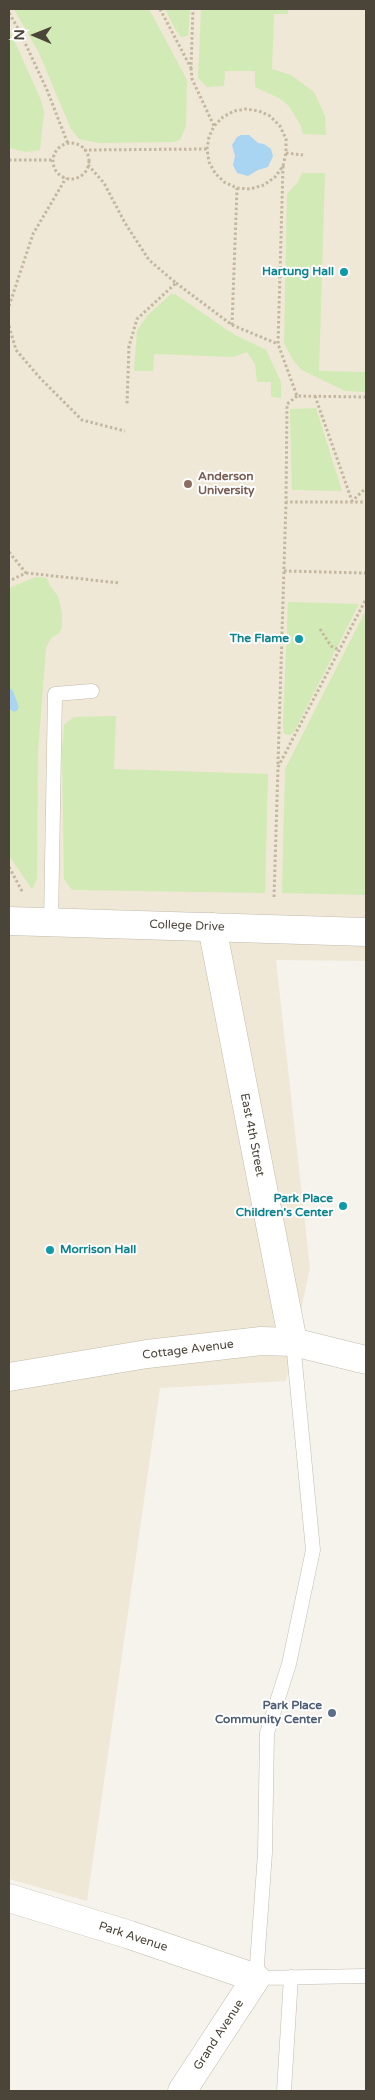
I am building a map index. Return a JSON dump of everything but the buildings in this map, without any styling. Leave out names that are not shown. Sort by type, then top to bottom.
[{"type":"street","name":"College Drive","points":[[9,921],[366,932]]},
{"type":"street","name":"East 4th Street","points":[[212,927],[293,1342]]},
{"type":"street","name":"Cottage Avenue","points":[[9,1377],[147,1354],[261,1341],[293,1342],[366,1360]]},
{"type":"street","name":"Park Avenue","points":[[9,1898],[256,1978]]},
{"type":"street","name":"Grand Avenue","points":[[182,2091],[256,1978]]},
{"type":"lane","points":[[51,922],[55,694],[92,691]]},
{"type":"lane","points":[[293,1342],[313,1550],[289,1664],[267,1733],[265,1853],[256,1978],[366,1976]]},
{"type":"lane","points":[[284,2091],[291,1978]]},
{"type":"path","points":[[160,9],[191,68]]},
{"type":"path","points":[[193,9],[192,79],[214,126]]},
{"type":"path","points":[[9,13],[47,90],[68,144]]},
{"type":"path","points":[[283,166],[275,177],[264,185],[250,189],[237,188],[224,182],[215,173],[209,162],[207,149],[209,137],[214,126],[223,117],[234,111],[246,109],[259,111],[270,116],[280,126],[286,139],[286,153],[283,166],[278,344],[298,396]]},
{"type":"path","points":[[68,144],[80,146],[84,150],[89,160],[82,175],[72,179],[66,178],[57,172],[54,160],[58,149],[68,144]]},
{"type":"path","points":[[84,150],[207,149]]},
{"type":"path","points":[[286,153],[303,155]]},
{"type":"path","points":[[9,160],[54,160]]},
{"type":"path","points":[[88,165],[104,183],[125,223],[149,260],[232,325],[278,344]]},
{"type":"path","points":[[9,306],[33,234],[66,178]]},
{"type":"path","points":[[232,325],[237,188]]},
{"type":"path","points":[[127,404],[129,346],[137,319],[176,283]]},
{"type":"path","points":[[9,326],[16,350],[40,378],[82,420],[126,431]]},
{"type":"path","points":[[274,897],[288,404],[298,396],[366,397]]},
{"type":"path","points":[[315,396],[352,501],[366,488]]},
{"type":"path","points":[[286,502],[366,502]]},
{"type":"path","points":[[9,552],[26,573]]},
{"type":"path","points":[[284,571],[366,573]]},
{"type":"path","points":[[9,581],[26,573],[120,583]]},
{"type":"path","points":[[278,767],[366,599]]},
{"type":"path","points":[[320,629],[331,646],[339,650]]},
{"type":"path","points":[[9,867],[27,901]]},
{"type":"shaded area","name":"Anderson University","points":[[9,9],[366,9],[366,961],[276,960],[310,1268],[286,1381],[160,1388],[87,1901],[9,1879]]},
{"type":"green space","points":[[14,9],[149,9],[187,80],[186,126],[180,140],[173,142],[99,143],[79,139],[71,129],[39,53]]},
{"type":"green space","points":[[165,9],[190,9],[188,36],[181,37]]},
{"type":"green space","points":[[201,9],[288,9],[288,14],[274,14],[272,69],[291,75],[314,92],[325,116],[326,135],[303,134],[301,126],[289,106],[279,98],[255,87],[255,71],[225,71],[224,86],[207,87],[198,78]]},
{"type":"green space","points":[[9,29],[41,100],[44,112],[40,150],[26,152],[9,148]]},
{"type":"green space","points":[[302,173],[325,173],[319,371],[366,372],[366,392],[345,391],[302,370],[293,360],[284,343],[287,194],[298,182]]},
{"type":"green space","points":[[171,294],[175,294],[233,334],[266,350],[281,382],[281,398],[271,397],[271,382],[257,382],[255,364],[247,352],[233,357],[154,354],[153,371],[134,371],[137,331],[147,316]]},
{"type":"green space","points":[[316,408],[342,491],[292,490],[290,409]]},
{"type":"green space","points":[[36,577],[47,578],[50,586],[58,596],[62,613],[62,628],[59,633],[51,638],[46,648],[38,751],[37,879],[32,889],[9,856],[9,588]]},
{"type":"green space","points":[[288,602],[359,604],[294,732],[290,735],[284,734],[283,725]]},
{"type":"green space","points":[[366,610],[366,895],[282,893],[285,769]]},
{"type":"green space","points":[[116,716],[114,769],[268,774],[265,893],[72,890],[64,879],[62,752],[64,725],[74,717]]},
{"type":"water","points":[[249,135],[258,143],[264,144],[271,149],[273,156],[268,167],[248,176],[237,173],[233,165],[235,156],[232,145],[237,137]]},
{"type":"waterway","points":[[9,693],[14,707]]},
{"type":"place","name":"Hartung Hall","points":[[344,272]]},
{"type":"place","name":"Anderson University","points":[[188,484]]},
{"type":"place","name":"The Flame","points":[[299,639]]},
{"type":"place","name":"Park Place Children's Center","points":[[343,1206]]},
{"type":"place","name":"Morrison Hall","points":[[50,1250]]},
{"type":"place","name":"Park Place Community Center","points":[[332,1713]]}]
